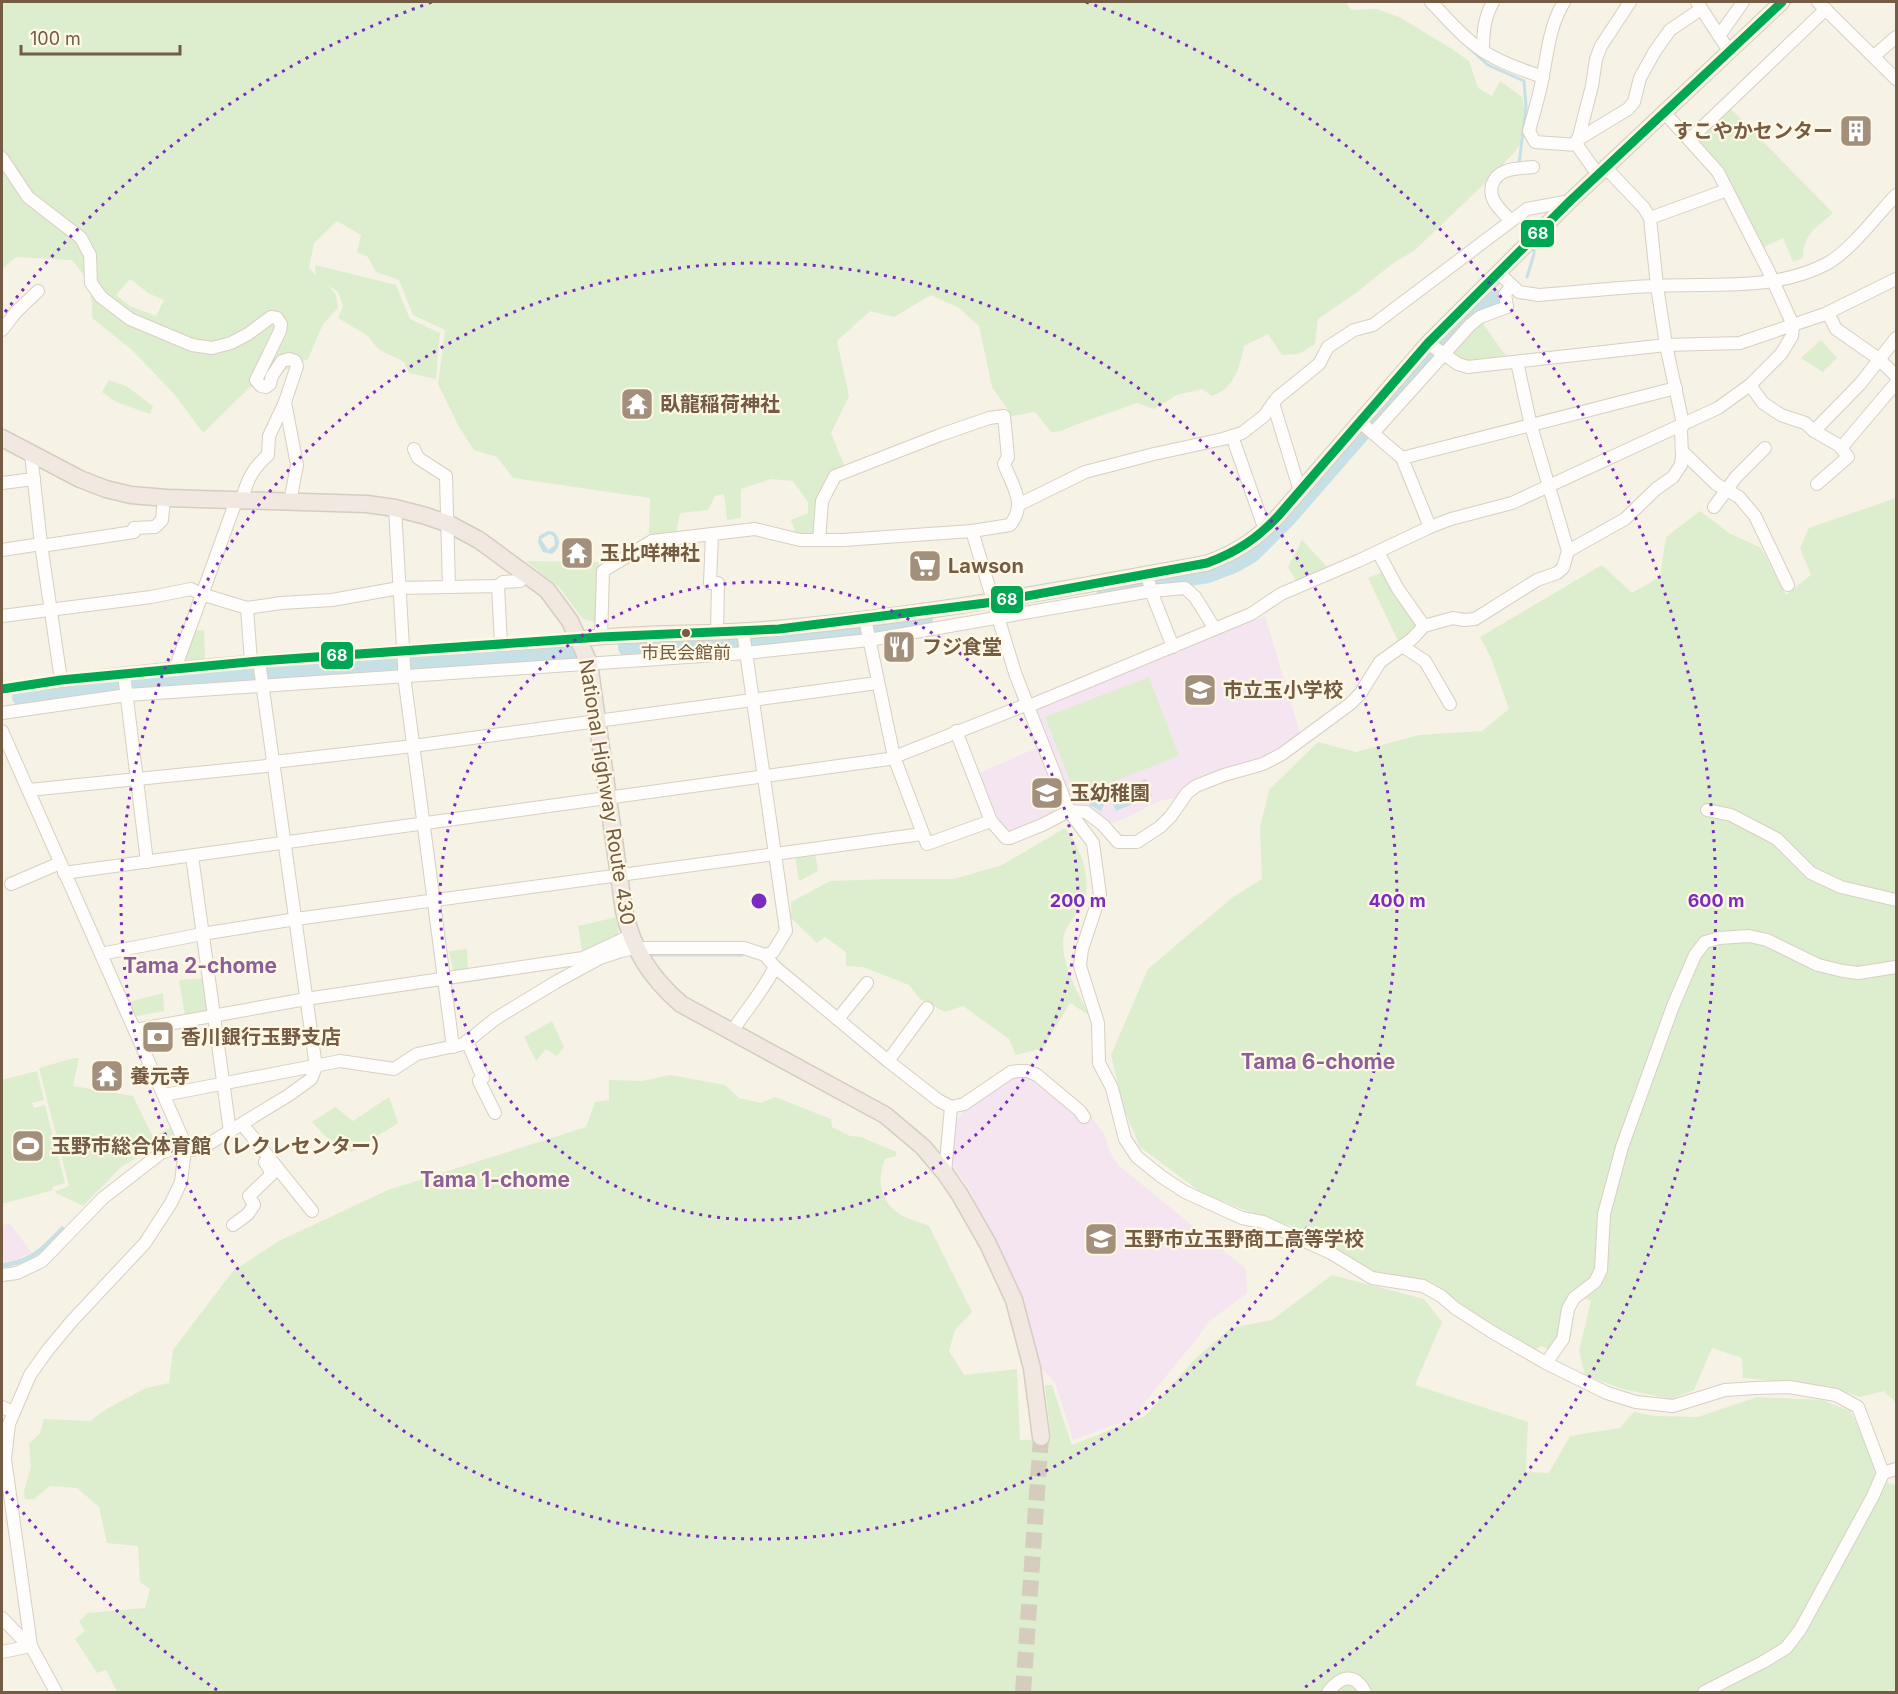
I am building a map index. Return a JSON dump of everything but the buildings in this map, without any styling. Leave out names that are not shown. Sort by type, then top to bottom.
[{"type":"highway","name":"National Highway Route 430","points":[[2,438],[80,479],[131,495],[239,501],[367,504],[395,508],[449,524],[479,540],[547,590],[580,639],[589,663],[618,875],[633,942],[646,966],[676,1000],[731,1033],[885,1115],[923,1147],[945,1173],[988,1244],[1014,1300],[1032,1368],[1041,1437]]},
{"type":"main road","points":[[580,639],[717,632],[744,642],[867,629],[996,610],[1149,583],[1215,560],[1245,546],[1265,530],[1300,491],[1367,428],[1499,273],[1570,201],[1782,2]]},
{"type":"street","points":[[1431,2],[1470,42],[1504,63],[1543,76]]},
{"type":"street","points":[[1484,51],[1483,31],[1493,2]]},
{"type":"street","points":[[1564,2],[1557,13],[1550,33],[1543,76],[1529,130],[1535,142],[1577,142],[1629,109],[1634,102],[1640,78],[1655,51],[1670,30],[1699,5],[1729,51]]},
{"type":"street","points":[[1577,142],[1592,86],[1596,59],[1601,46],[1630,2]]},
{"type":"street","points":[[1719,36],[1743,2]]},
{"type":"street","points":[[1690,139],[1822,5],[1896,79]]},
{"type":"street","points":[[1874,56],[1896,37]]},
{"type":"street","points":[[11,884],[62,868],[147,862],[889,759],[1251,614],[1290,590],[1430,527],[1451,519],[1501,507],[1549,487],[1718,408],[1750,385],[1781,354],[1792,336],[1793,325],[1718,172],[1664,112]]},
{"type":"street","points":[[1568,551],[1625,519],[1656,489],[1673,477],[1681,465],[1683,424],[1666,345],[1650,218],[1644,208],[1602,171],[1577,142]]},
{"type":"street","points":[[2,158],[28,197],[81,238],[90,255],[91,284],[101,297],[130,319],[192,345],[212,348],[231,343],[271,317],[277,318],[281,324],[280,331],[256,380],[261,386],[266,387],[270,384],[272,376],[282,361],[290,359],[295,361],[297,366],[285,402],[269,436],[268,455],[255,466],[245,486],[201,594],[175,669]]},
{"type":"street","points":[[1516,217],[1493,200],[1491,192],[1493,182],[1498,174],[1533,168]]},
{"type":"street","points":[[1650,218],[1727,190]]},
{"type":"street","points":[[1499,273],[1511,286],[1526,294],[1539,295],[1657,286],[1772,281],[1828,263],[1849,245],[1896,195]]},
{"type":"street","points":[[1020,504],[1085,472],[1242,433],[1264,416],[1273,403],[1319,364],[1328,347],[1354,330],[1373,325],[1527,209],[1570,201]]},
{"type":"street","points":[[1511,286],[1505,294],[1507,307],[1480,317],[1436,349],[1458,364],[1468,367],[1666,345],[1740,343],[1828,312],[1896,279]]},
{"type":"street","points":[[2,330],[16,312],[38,291]]},
{"type":"street","points":[[1828,312],[1836,329],[1879,359],[1896,376]]},
{"type":"street","points":[[1814,431],[1860,384],[1896,338]]},
{"type":"street","points":[[956,731],[991,821],[1006,838],[1070,811],[1086,812],[1103,825],[1118,842],[1137,842],[1160,827],[1187,793],[1196,786],[1231,772],[1263,765],[1334,717],[1360,694],[1380,662],[1424,626],[1453,618],[1475,619],[1537,580],[1557,573],[1563,568],[1568,551],[1531,426],[1516,362]]},
{"type":"street","points":[[1841,448],[1896,383]]},
{"type":"street","points":[[1750,385],[1763,404],[1781,415],[1805,423],[1841,448],[1848,457],[1817,484]]},
{"type":"street","points":[[1402,458],[1676,388]]},
{"type":"street","points":[[285,402],[297,465],[290,502]]},
{"type":"street","points":[[1273,403],[1300,491]]},
{"type":"street","points":[[601,637],[603,571],[652,542],[755,529],[800,540],[819,540],[843,540],[972,531],[1010,525],[1017,515],[1020,504],[1004,464],[1008,457],[1004,416],[988,418],[835,476],[822,501],[819,540]]},
{"type":"street","points":[[1367,428],[1402,458],[1430,527]]},
{"type":"street","points":[[1232,436],[1265,530]]},
{"type":"street","points":[[1714,507],[1736,477],[1766,448]]},
{"type":"street","points":[[414,449],[418,458],[446,476],[449,587]]},
{"type":"street","points":[[1682,451],[1716,484],[1739,497],[1755,516],[1788,585]]},
{"type":"street","points":[[31,454],[41,545],[61,680]]},
{"type":"street","points":[[2,483],[34,479]]},
{"type":"street","points":[[2,550],[155,527],[162,520],[164,498]]},
{"type":"street","points":[[395,508],[404,674],[453,1047]]},
{"type":"street","points":[[972,531],[1028,705],[1070,811],[1094,843],[1101,895],[1082,949],[1080,966],[1098,1023],[1099,1063],[1112,1088],[1125,1139],[1137,1157],[1185,1192],[1242,1218],[1263,1222],[1330,1252],[1372,1278],[1423,1286],[1546,1363],[1607,1393],[1659,1406],[1683,1404],[1725,1390],[1789,1387],[1836,1395],[1858,1407],[1883,1473],[1873,1496],[1800,1630],[1786,1648],[1704,1692]]},
{"type":"street","points":[[712,534],[710,583],[718,583],[717,632]]},
{"type":"street","points":[[1378,552],[1398,588],[1424,626]]},
{"type":"street","points":[[2,616],[151,597],[191,589],[247,608],[332,600],[399,588],[498,586],[503,582],[520,581],[526,574]]},
{"type":"street","points":[[1173,647],[1149,583],[1185,588],[1195,597],[1215,629]]},
{"type":"street","points":[[498,586],[501,645]]},
{"type":"street","points":[[2,1275],[17,1273],[42,1261],[103,1198],[154,1158],[169,1149],[202,1148],[310,1079],[316,1067],[274,762],[247,608]]},
{"type":"street","points":[[2,713],[126,685],[175,669],[404,674],[589,663],[744,642],[867,629],[996,610]]},
{"type":"street","points":[[867,629],[894,757],[927,844],[991,821]]},
{"type":"street","points":[[2,689],[61,680],[126,685],[501,645],[580,639]]},
{"type":"street","points":[[744,642],[786,931],[772,952],[765,955]]},
{"type":"street","points":[[1402,646],[1425,661],[1450,705]]},
{"type":"street","points":[[28,790],[266,766],[274,762],[413,746],[877,683]]},
{"type":"street","points":[[126,685],[147,862]]},
{"type":"street","points":[[2,731],[183,1137],[185,1149],[181,1182],[146,1243],[46,1351],[7,1409],[9,1424],[6,1449],[11,1510],[31,1646]]},
{"type":"street","points":[[1707,810],[1731,815],[1777,839],[1811,873],[1841,887],[1896,900]]},
{"type":"street","points":[[101,954],[202,934],[296,919],[922,834]]},
{"type":"street","points":[[192,856],[230,1132]]},
{"type":"street","points":[[1546,1363],[1563,1339],[1568,1309],[1574,1298],[1595,1282],[1601,1270],[1604,1214],[1622,1147],[1673,1006],[1695,955],[1704,942],[1719,938],[1749,936],[1767,940],[1818,965],[1843,971],[1858,973],[1896,967]]},
{"type":"street","points":[[164,1095],[340,1062],[394,1068],[417,1054],[453,1047],[467,1041],[495,1020],[600,958],[633,942]]},
{"type":"street","points":[[135,1030],[306,999],[583,958],[633,942],[744,948],[765,955],[775,967],[888,1061],[938,1100],[951,1107],[964,1104],[1011,1072],[1027,1071],[1042,1079],[1080,1110],[1084,1117]]},
{"type":"street","points":[[731,1033],[745,1011],[765,987],[775,967]]},
{"type":"street","points":[[838,1019],[867,983]]},
{"type":"street","points":[[888,1061],[927,1008]]},
{"type":"street","points":[[467,1041],[483,1078],[479,1081],[495,1113]]},
{"type":"street","points":[[945,1173],[951,1107]]},
{"type":"street","points":[[242,1124],[312,1211]]},
{"type":"street","points":[[233,1225],[248,1214],[254,1205],[249,1196],[272,1174],[263,1160],[267,1157]]},
{"type":"street","points":[[1883,1473],[1896,1469]]},
{"type":"street","points":[[2,1618],[31,1646],[56,1692]]},
{"type":"street","points":[[2,1652],[31,1646]]},
{"type":"street","points":[[1328,1692],[1336,1682],[1348,1678],[1355,1680],[1365,1692]]},
{"type":"shaded area","points":[[1265,616],[1301,736],[1259,761],[1179,797],[1159,801],[1111,823],[1075,810],[1035,713],[1038,708]]},
{"type":"shaded area","points":[[1041,746],[1064,809],[1010,834],[992,816],[977,774]]},
{"type":"shaded area","name":"玉野市立玉野商工高等学校","points":[[1012,1076],[1028,1077],[1077,1116],[1085,1108],[1104,1134],[1110,1152],[1119,1166],[1246,1269],[1247,1293],[1208,1322],[1140,1408],[1141,1415],[1073,1440],[1055,1382],[1041,1368],[1023,1306],[976,1207],[974,1197],[952,1164],[952,1127],[964,1111],[987,1092]]},
{"type":"shaded area","points":[[10,1224],[31,1252],[17,1260],[2,1261],[2,1225]]},
{"type":"green space","points":[[2,2],[1346,2],[1351,10],[1377,9],[1401,18],[1455,51],[1469,61],[1478,88],[1492,96],[1500,81],[1522,97],[1525,112],[1520,145],[1513,154],[1415,250],[1392,264],[1356,293],[1318,319],[1315,344],[1299,354],[1282,355],[1268,334],[1244,346],[1238,369],[1231,383],[1220,393],[1212,396],[1202,389],[1177,395],[1154,409],[1137,403],[1062,431],[1051,432],[1035,412],[1012,416],[992,387],[979,326],[959,308],[931,295],[894,317],[870,311],[837,341],[849,396],[831,433],[844,465],[830,472],[822,489],[817,533],[804,536],[795,532],[791,520],[808,513],[808,502],[793,481],[771,479],[741,489],[741,518],[727,520],[724,494],[715,496],[708,510],[680,513],[676,534],[656,537],[649,533],[650,498],[513,478],[497,457],[474,450],[459,427],[438,384],[445,330],[413,315],[399,280],[376,272],[368,257],[357,252],[361,235],[337,221],[314,243],[309,268],[316,275],[315,265],[396,285],[410,319],[440,333],[436,379],[409,373],[404,362],[378,349],[368,336],[338,318],[343,306],[338,292],[328,285],[336,295],[338,308],[323,324],[308,359],[249,388],[203,433],[175,395],[131,349],[92,318],[92,301],[88,286],[72,260],[16,257],[2,269]],"holes":[[[130,279],[148,293],[164,300],[156,316],[130,306],[116,295]]]},
{"type":"green space","points":[[1729,107],[1833,213],[1808,237],[1803,258],[1793,262],[1783,238],[1762,248],[1720,168],[1696,139]]},
{"type":"green space","points":[[1481,321],[1508,359],[1466,363],[1447,354]]},
{"type":"green space","points":[[1821,340],[1837,358],[1823,372],[1801,358]]},
{"type":"green space","points":[[109,380],[126,386],[153,406],[150,414],[116,402],[102,392]]},
{"type":"green space","points":[[1896,498],[1896,1403],[1884,1391],[1860,1397],[1826,1386],[1743,1378],[1742,1358],[1712,1348],[1694,1390],[1671,1399],[1622,1389],[1585,1375],[1579,1351],[1591,1301],[1573,1294],[1559,1338],[1550,1350],[1541,1346],[1533,1351],[1459,1306],[1447,1292],[1422,1279],[1380,1275],[1339,1250],[1292,1226],[1202,1193],[1140,1147],[1123,1107],[1111,1055],[1148,969],[1233,897],[1262,879],[1260,828],[1269,790],[1318,742],[1356,752],[1419,735],[1482,731],[1509,709],[1491,658],[1480,637],[1602,565],[1632,593],[1660,577],[1666,537],[1700,511],[1729,533],[1761,548],[1786,595],[1811,575],[1800,548],[1809,528]]},
{"type":"green space","points":[[1302,540],[1329,569],[1297,582],[1288,567]]},
{"type":"green space","points":[[526,561],[599,562],[598,623],[583,619],[559,587]]},
{"type":"green space","points":[[1385,571],[1420,623],[1399,643],[1368,578]]},
{"type":"green space","points":[[204,630],[205,660],[183,658],[193,631]]},
{"type":"green space","points":[[1149,677],[1179,756],[1076,796],[1045,717]]},
{"type":"green space","points":[[1065,828],[1080,853],[1087,882],[1082,906],[1064,936],[1064,952],[1072,980],[1089,1015],[1070,1003],[1043,1048],[1016,1055],[1009,1039],[963,1006],[945,1012],[920,999],[909,985],[863,967],[846,966],[846,952],[825,937],[817,943],[791,918],[791,902],[830,881],[954,879],[1002,865]]},
{"type":"green space","points":[[815,852],[818,871],[799,881],[795,855]]},
{"type":"green space","points":[[617,917],[619,937],[582,951],[578,926]]},
{"type":"green space","points":[[467,949],[468,970],[453,970],[449,951]]},
{"type":"green space","points":[[204,978],[209,1013],[185,1016],[179,980]]},
{"type":"green space","points":[[163,993],[164,1011],[137,1016],[129,1002]]},
{"type":"green space","points":[[552,1021],[564,1047],[557,1056],[546,1049],[536,1061],[524,1037]]},
{"type":"green space","points":[[79,1058],[73,1086],[133,1096],[153,1137],[172,1127],[175,1134],[121,1167],[83,1206],[54,1192],[69,1186],[39,1068]]},
{"type":"green space","name":"玉野市総合体育館（レクレセンター）","points":[[37,1071],[44,1100],[32,1103],[34,1108],[45,1105],[65,1183],[52,1187],[53,1190],[2,1204],[2,1080]]},
{"type":"green space","points":[[670,1075],[725,1085],[739,1098],[761,1103],[775,1097],[831,1119],[832,1127],[850,1136],[861,1137],[896,1152],[896,1156],[885,1159],[882,1167],[883,1195],[898,1213],[929,1226],[972,1312],[955,1330],[949,1351],[964,1375],[1017,1369],[1020,1440],[1051,1439],[1045,1385],[1052,1385],[1072,1445],[1145,1416],[1195,1359],[1231,1328],[1272,1320],[1332,1275],[1424,1299],[1442,1322],[1415,1385],[1528,1422],[1526,1472],[1549,1473],[1570,1436],[1620,1428],[1634,1412],[1655,1416],[1698,1417],[1757,1397],[1822,1400],[1850,1411],[1889,1484],[1896,1485],[1896,1692],[117,1692],[106,1670],[97,1673],[75,1639],[85,1631],[79,1621],[88,1613],[145,1608],[150,1589],[140,1582],[138,1546],[107,1543],[99,1507],[77,1488],[50,1486],[34,1499],[25,1499],[24,1491],[31,1467],[29,1444],[40,1433],[44,1419],[90,1421],[108,1408],[146,1388],[169,1383],[173,1350],[233,1271],[279,1241],[388,1190],[586,1127],[595,1102],[609,1100],[609,1080],[642,1081]]},
{"type":"green space","points":[[389,1097],[398,1123],[352,1152],[329,1140],[312,1122],[335,1107],[353,1121]]},
{"type":"water","points":[[548,531],[557,535],[559,544],[552,554],[543,552],[538,543],[539,536]],"holes":[[[550,534],[554,537],[555,545],[548,550],[541,539]]]},
{"type":"water","points":[[1146,779],[1152,796],[1116,811],[1109,794]]},
{"type":"water","points":[[1094,793],[1107,798],[1101,811],[1089,805]]},
{"type":"water","points":[[62,1226],[66,1229],[38,1255],[22,1263],[2,1268],[2,1263],[35,1251]]},
{"type":"waterway","points":[[1468,47],[1488,65],[1524,81],[1526,107],[1519,164]]},
{"type":"waterway","points":[[1522,217],[1532,231]]},
{"type":"waterway","points":[[1527,277],[1534,254],[1534,244]]},
{"type":"waterway","points":[[1106,589],[1208,573],[1234,563],[1251,553],[1287,517],[1439,342],[1471,312],[1499,300]]},
{"type":"waterway","points":[[748,640],[862,628],[923,618]]},
{"type":"waterway","points":[[628,647],[739,640]]},
{"type":"waterway","points":[[22,697],[130,682],[256,671],[568,653]]},
{"type":"waterway","points":[[648,955],[742,955]]},
{"type":"tunnel","points":[[1023,1692],[1041,1437]]},
{"type":"transit line","name":"68","points":[[2,689],[61,680],[259,661],[601,637],[779,629],[994,602],[1207,563],[1246,544],[1271,523],[1428,343],[1570,201],[1782,2]]},
{"type":"place","name":"すこやかセンター","points":[[1856,131]]},
{"type":"place","name":"臥龍稲荷神社","points":[[637,404]]},
{"type":"place","name":"玉比咩神社","points":[[577,553]]},
{"type":"place","name":"Lawson","points":[[925,566]]},
{"type":"place","name":"市民会館前","points":[[686,633]]},
{"type":"place","name":"フジ食堂","points":[[899,647]]},
{"type":"place","name":"市立玉小学校","points":[[1200,690]]},
{"type":"place","name":"玉幼稚園","points":[[1047,793]]},
{"type":"place","name":"香川銀行玉野支店","points":[[158,1037]]},
{"type":"place","name":"養元寺","points":[[107,1076]]},
{"type":"place","name":"玉野市総合体育館（レクレセンター）","points":[[28,1146]]},
{"type":"place","name":"玉野市立玉野商工高等学校","points":[[1101,1239]]},
{"type":"district","name":"Tama 2-chome","points":[[200,966]]},
{"type":"district","name":"Tama 6-chome","points":[[1318,1062]]},
{"type":"district","name":"Tama 1-chome","points":[[495,1180]]}]
